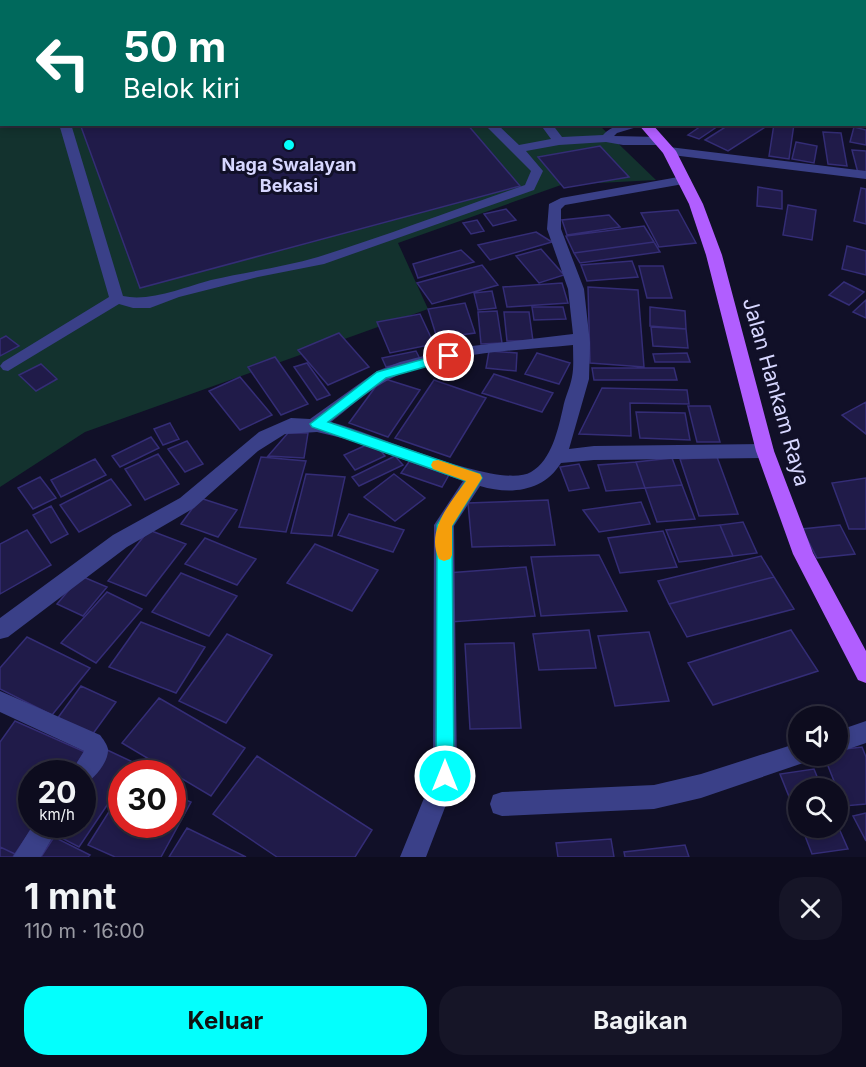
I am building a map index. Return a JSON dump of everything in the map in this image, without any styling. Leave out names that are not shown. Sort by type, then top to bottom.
[{"type":"main road","name":"Jalan Hankam Raya","points":[[644,126],[664,146],[696,204],[714,255],[765,451],[803,554],[866,673]]},
{"type":"street","points":[[664,146],[866,175]]},
{"type":"street","points":[[561,457],[580,378],[581,339],[576,291],[554,229],[554,207],[561,202],[684,180]]},
{"type":"street","points":[[316,424],[382,375],[432,360],[482,349],[581,339]]},
{"type":"street","points":[[0,630],[121,541],[185,504],[270,433],[290,425],[316,424],[475,478],[504,484],[524,484],[537,478],[561,457],[594,453],[765,451]]},
{"type":"street","points":[[413,857],[445,776],[444,525],[475,478]]},
{"type":"street","points":[[0,701],[92,743],[96,748],[92,760]]},
{"type":"street","points":[[848,738],[866,732]]},
{"type":"street","points":[[502,804],[654,796],[701,786],[788,757]]},
{"type":"street","points":[[26,857],[39,838]]},
{"type":"lane","points":[[66,126],[117,299]]},
{"type":"lane","points":[[8,366],[117,299],[133,303],[150,303],[174,294],[258,273],[319,261],[530,187],[537,171],[491,126]]},
{"type":"lane","points":[[548,126],[559,141]]},
{"type":"lane","points":[[606,138],[613,130],[632,126]]},
{"type":"lane","points":[[516,149],[559,141],[606,138],[664,146]]},
{"type":"green space","points":[[0,126],[600,126],[656,180],[561,185],[398,243],[428,309],[85,432],[0,487]]},
{"type":"building","points":[[81,126],[469,126],[520,186],[140,288]]},
{"type":"building","points":[[701,126],[718,126],[699,139],[688,135]]},
{"type":"building","points":[[727,126],[767,126],[728,151],[705,140]]},
{"type":"building","points":[[774,126],[794,126],[789,159],[769,156]]},
{"type":"building","points":[[854,127],[866,130],[866,145],[850,142]]},
{"type":"building","points":[[823,132],[841,133],[847,166],[828,164]]},
{"type":"building","points":[[796,142],[817,146],[814,163],[792,159]]},
{"type":"building","points":[[600,146],[629,177],[564,188],[538,157]]},
{"type":"building","points":[[852,150],[866,151],[866,174],[858,173]]},
{"type":"building","points":[[758,187],[782,191],[782,209],[757,206]]},
{"type":"building","points":[[861,188],[866,189],[866,224],[854,221]]},
{"type":"building","points":[[788,205],[816,210],[812,240],[783,235]]},
{"type":"building","points":[[506,209],[516,220],[493,226],[484,214]]},
{"type":"building","points":[[678,210],[696,243],[659,247],[641,213]]},
{"type":"building","points":[[609,215],[620,227],[567,235],[562,220]]},
{"type":"building","points":[[477,220],[484,231],[471,234],[463,223]]},
{"type":"building","points":[[644,226],[654,242],[574,253],[566,236]]},
{"type":"building","points":[[536,232],[552,242],[490,260],[478,245]]},
{"type":"building","points":[[654,242],[660,252],[580,263],[574,253]]},
{"type":"building","points":[[847,246],[866,251],[866,275],[842,269]]},
{"type":"building","points":[[541,249],[564,275],[539,283],[516,256]]},
{"type":"building","points":[[461,250],[474,262],[418,278],[413,264]]},
{"type":"building","points":[[632,261],[638,277],[587,281],[581,265]]},
{"type":"building","points":[[482,265],[498,285],[432,304],[417,283]]},
{"type":"building","points":[[639,266],[663,266],[672,298],[647,298]]},
{"type":"building","points":[[844,282],[864,292],[849,305],[829,295]]},
{"type":"building","points":[[562,283],[568,303],[507,307],[503,287]]},
{"type":"building","points":[[588,287],[638,290],[644,367],[590,363]]},
{"type":"building","points":[[492,291],[496,308],[478,310],[474,293]]},
{"type":"building","points":[[866,300],[866,318],[853,312]]},
{"type":"building","points":[[465,303],[475,333],[437,338],[428,309]]},
{"type":"building","points":[[532,307],[563,307],[566,319],[534,320]]},
{"type":"building","points":[[650,307],[685,311],[686,329],[650,326]]},
{"type":"building","points":[[497,311],[502,343],[481,344],[478,312]]},
{"type":"building","points":[[504,312],[529,312],[533,341],[507,341]]},
{"type":"building","points":[[420,314],[434,344],[390,353],[377,322]]},
{"type":"building","points":[[651,327],[686,329],[688,348],[653,346]]},
{"type":"building","points":[[339,333],[369,367],[328,385],[298,350]]},
{"type":"building","points":[[6,336],[19,346],[0,356],[0,339]]},
{"type":"building","points":[[416,351],[420,359],[386,367],[382,358]]},
{"type":"building","points":[[489,351],[517,353],[516,371],[486,368]]},
{"type":"building","points":[[537,353],[570,363],[559,384],[525,374]]},
{"type":"building","points":[[687,353],[690,362],[655,362],[653,354]]},
{"type":"building","points":[[275,357],[308,404],[281,415],[248,367]]},
{"type":"building","points":[[307,363],[330,395],[317,400],[294,367]]},
{"type":"building","points":[[41,364],[57,379],[36,391],[19,375]]},
{"type":"building","points":[[592,368],[674,368],[677,380],[594,380]]},
{"type":"building","points":[[494,374],[553,393],[542,412],[482,393]]},
{"type":"building","points":[[240,377],[272,415],[240,430],[209,391]]},
{"type":"building","points":[[382,378],[420,390],[388,437],[349,423]]},
{"type":"building","points":[[434,380],[486,398],[450,457],[395,438]]},
{"type":"building","points":[[602,388],[687,390],[689,404],[630,403],[631,436],[579,434]]},
{"type":"building","points":[[866,402],[866,434],[842,415]]},
{"type":"building","points":[[688,406],[710,406],[720,442],[697,442]]},
{"type":"building","points":[[636,412],[685,413],[690,440],[640,438]]},
{"type":"building","points":[[170,423],[179,439],[163,445],[154,429]]},
{"type":"building","points":[[288,433],[308,433],[304,458],[268,456]]},
{"type":"building","points":[[151,437],[159,448],[120,467],[112,456]]},
{"type":"building","points":[[187,441],[203,464],[185,472],[168,449]]},
{"type":"building","points":[[373,442],[385,456],[355,470],[344,455]]},
{"type":"building","points":[[158,454],[179,484],[145,500],[125,469]]},
{"type":"building","points":[[395,456],[403,465],[359,486],[352,477]]},
{"type":"building","points":[[261,457],[306,461],[286,532],[239,527]]},
{"type":"building","points":[[717,457],[738,514],[699,516],[680,459]]},
{"type":"building","points":[[672,458],[682,485],[645,488],[636,462]]},
{"type":"building","points":[[95,459],[106,475],[61,497],[51,480]]},
{"type":"building","points":[[411,459],[450,473],[442,487],[401,473]]},
{"type":"building","points":[[636,462],[645,488],[606,491],[598,465]]},
{"type":"building","points":[[579,464],[589,488],[569,491],[560,467]]},
{"type":"building","points":[[306,474],[345,477],[332,536],[291,533]]},
{"type":"building","points":[[394,474],[425,498],[395,521],[364,497]]},
{"type":"building","points":[[40,477],[56,498],[33,509],[18,488]]},
{"type":"building","points":[[866,478],[866,529],[849,529],[832,483]]},
{"type":"building","points":[[111,479],[131,505],[79,532],[60,505]]},
{"type":"building","points":[[682,485],[695,519],[657,522],[645,488]]},
{"type":"building","points":[[200,498],[237,510],[218,537],[181,524]]},
{"type":"building","points":[[548,500],[555,545],[472,547],[468,503]]},
{"type":"building","points":[[641,502],[650,524],[599,532],[583,510]]},
{"type":"building","points":[[51,506],[68,534],[51,543],[33,515]]},
{"type":"building","points":[[349,514],[404,530],[393,552],[338,535]]},
{"type":"building","points":[[743,522],[757,553],[733,556],[720,525]]},
{"type":"building","points":[[720,525],[733,556],[679,562],[666,530]]},
{"type":"building","points":[[840,525],[855,554],[817,558],[802,529]]},
{"type":"building","points":[[27,530],[51,565],[0,594],[0,544]]},
{"type":"building","points":[[149,530],[186,544],[146,596],[108,581]]},
{"type":"building","points":[[663,531],[677,567],[620,573],[608,538]]},
{"type":"building","points":[[205,538],[256,559],[237,585],[185,564]]},
{"type":"building","points":[[315,544],[378,570],[352,611],[287,583]]},
{"type":"building","points":[[599,555],[627,611],[541,616],[531,557]]},
{"type":"building","points":[[761,556],[774,577],[669,604],[658,581]]},
{"type":"building","points":[[526,567],[535,616],[450,622],[447,573]]},
{"type":"building","points":[[181,573],[237,596],[209,636],[152,612]]},
{"type":"building","points":[[81,576],[107,587],[83,616],[57,604]]},
{"type":"building","points":[[774,577],[794,609],[687,637],[669,604]]},
{"type":"building","points":[[107,592],[142,609],[96,663],[61,643]]},
{"type":"building","points":[[141,622],[205,647],[176,693],[109,667]]},
{"type":"building","points":[[589,630],[596,668],[539,670],[533,634]]},
{"type":"building","points":[[791,630],[818,671],[713,705],[688,663]]},
{"type":"building","points":[[649,632],[669,701],[615,706],[598,636]]},
{"type":"building","points":[[227,634],[272,655],[226,723],[179,701]]},
{"type":"building","points":[[27,637],[90,668],[52,715],[0,689],[0,668]]},
{"type":"building","points":[[514,643],[521,728],[470,729],[465,644]]},
{"type":"building","points":[[81,686],[116,702],[92,735],[57,719]]},
{"type":"building","points":[[159,698],[245,748],[211,796],[186,781],[186,760],[151,760],[122,743]]},
{"type":"building","points":[[15,721],[85,752],[80,760],[18,760],[18,838],[26,838],[15,854],[0,847],[0,742]]},
{"type":"building","points":[[862,747],[866,757],[866,804],[848,806],[848,778],[833,778],[828,766],[848,766],[848,749]]},
{"type":"building","points":[[105,749],[129,760],[108,760],[108,804],[96,822],[96,762]]},
{"type":"building","points":[[257,756],[372,830],[355,857],[277,857],[213,814]]},
{"type":"building","points":[[814,769],[818,778],[788,778],[788,794],[780,774]]},
{"type":"building","points":[[186,800],[191,802],[186,811]]},
{"type":"building","points":[[108,813],[108,838],[171,838],[161,857],[115,857],[88,845],[92,838],[96,838],[96,832]]},
{"type":"building","points":[[866,813],[866,841],[853,816]]},
{"type":"building","points":[[187,828],[246,857],[169,857],[181,838],[186,838]]},
{"type":"building","points":[[53,838],[90,855],[88,857],[41,857]]},
{"type":"building","points":[[62,838],[85,838],[79,847]]},
{"type":"building","points":[[806,838],[843,838],[848,849],[812,854]]},
{"type":"building","points":[[611,839],[614,857],[558,857],[556,843]]},
{"type":"building","points":[[685,845],[689,857],[625,857],[624,852]]},
{"type":"building","points":[[0,847],[15,854],[13,857],[0,857]]},
{"type":"slow traffic","points":[[438,465],[475,478],[444,525],[444,555]]},
{"type":"place","name":"Naga Swalayan Bekasi","points":[[289,145]]},
{"type":"route","points":[[445,776],[444,525],[475,478],[340,430],[316,424],[382,375],[449,356]]}]
